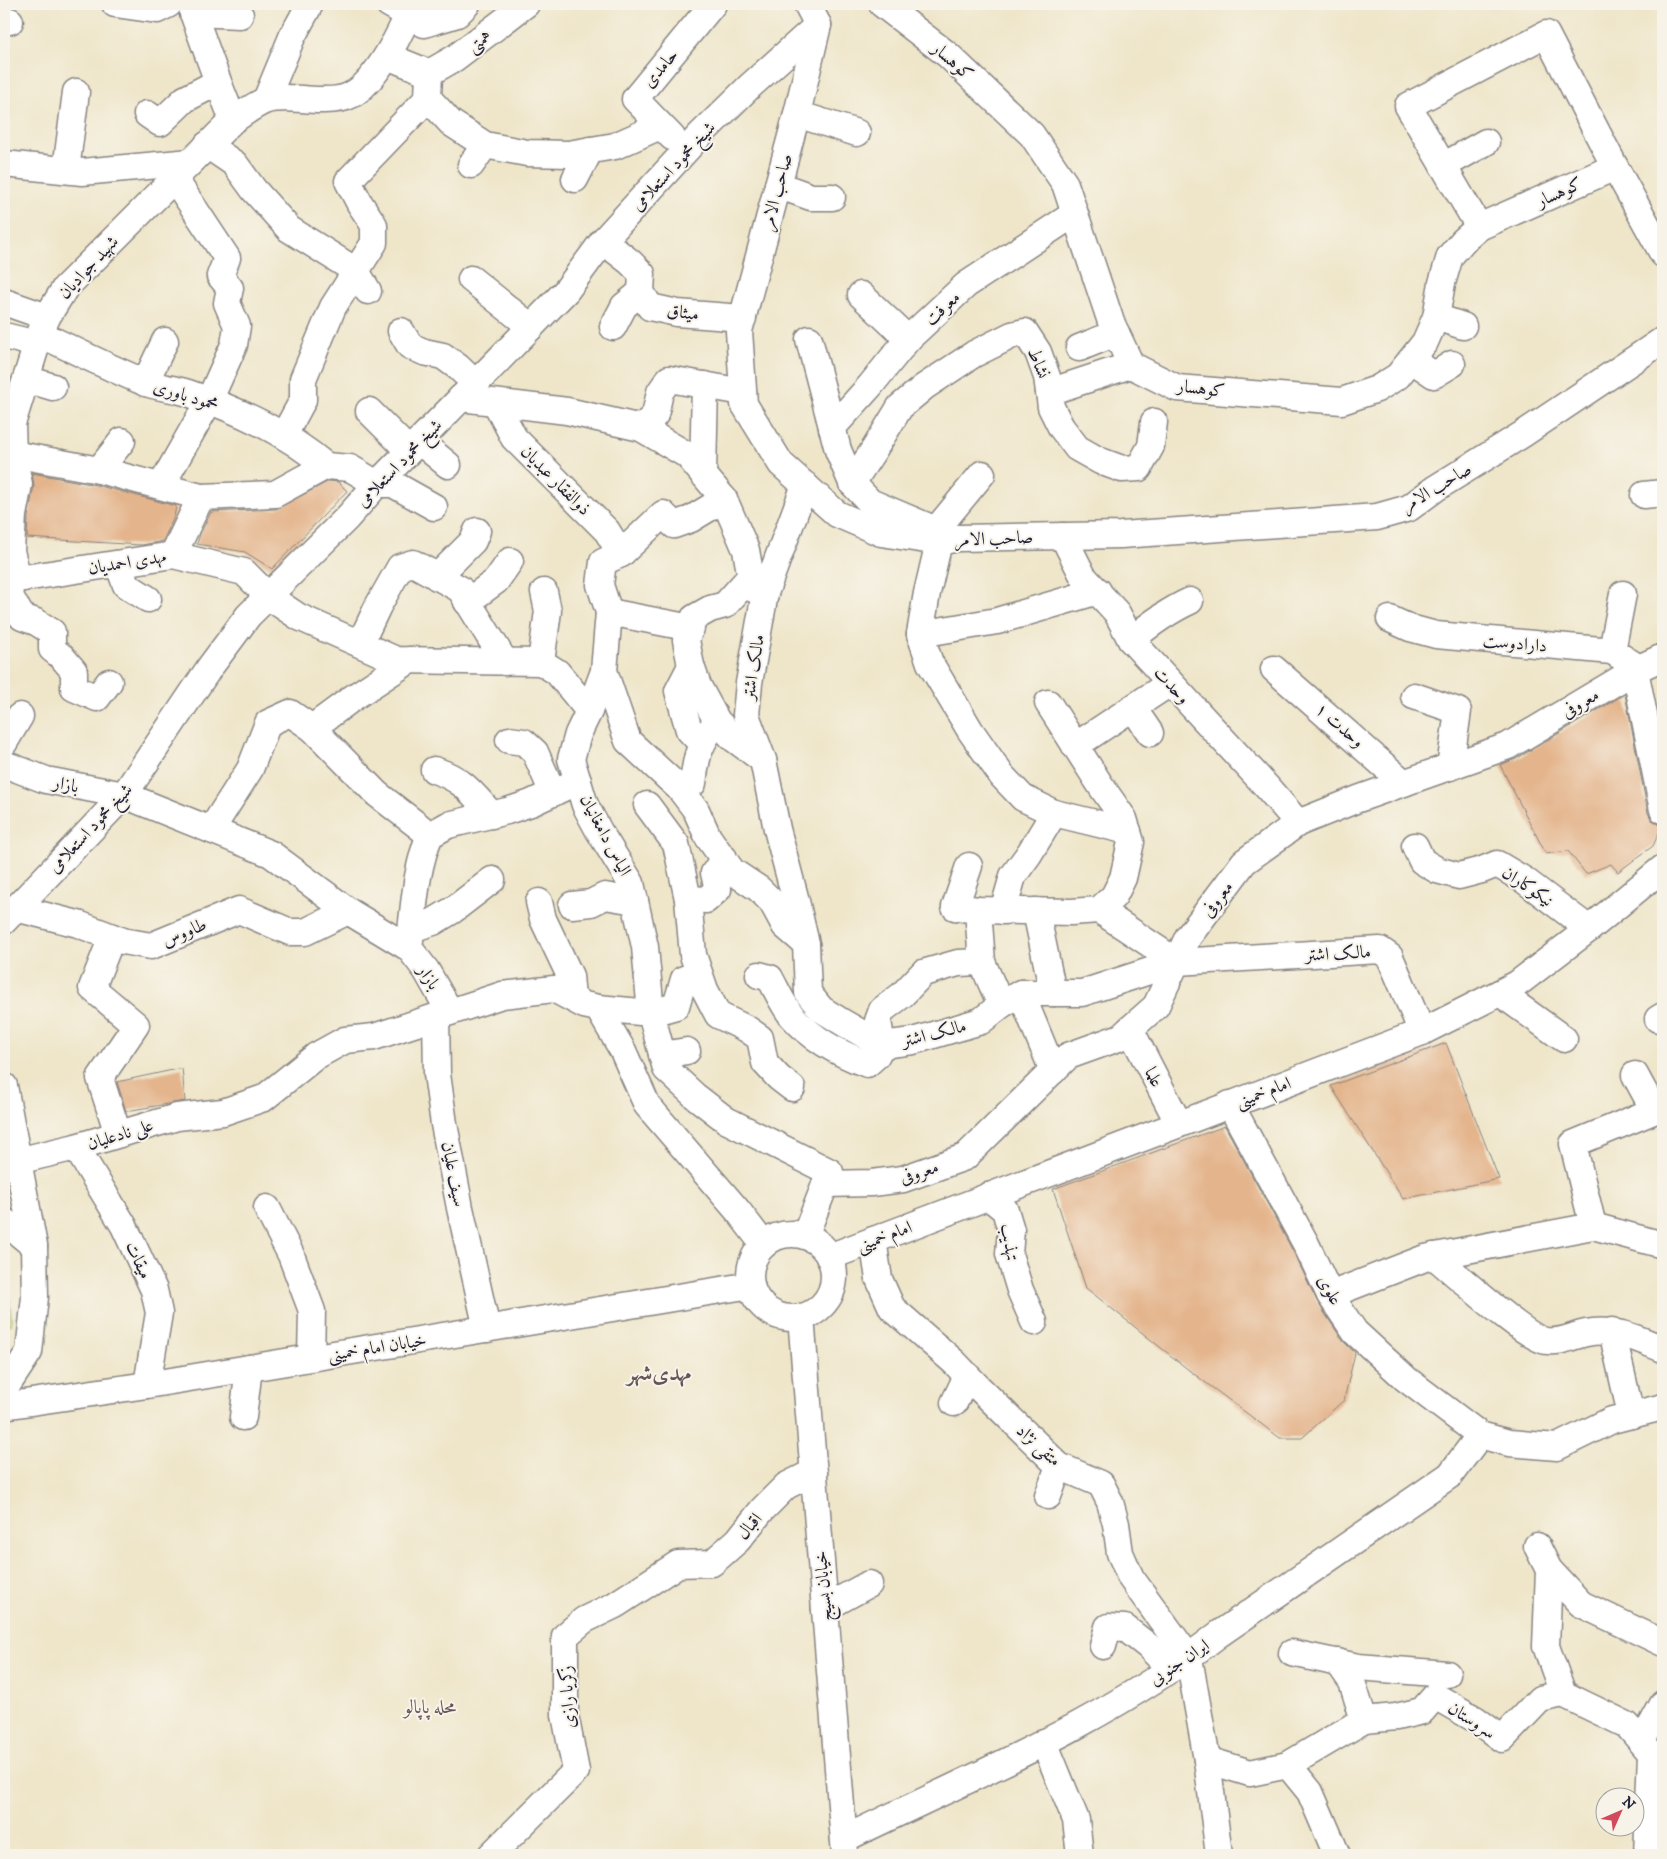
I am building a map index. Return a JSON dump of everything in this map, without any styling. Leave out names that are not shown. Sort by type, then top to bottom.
[{"type":"street","points":[[115,4],[157,10],[185,7],[240,15]]},
{"type":"street","points":[[310,4],[292,37],[266,100],[324,100],[350,96],[364,84],[387,56],[403,28],[403,7]]},
{"type":"street","points":[[403,7],[424,24],[457,14],[468,4]]},
{"type":"street","name":"همتی","points":[[362,281],[374,243],[374,224],[360,204],[348,181],[428,86],[455,58],[526,4]]},
{"type":"street","name":"حامدی","points":[[685,151],[634,99],[713,4]]},
{"type":"street","name":"کوهسار","points":[[882,4],[948,55],[1032,135],[1065,184],[1116,333],[1131,365],[1177,388],[1342,401],[1377,390],[1398,376],[1425,342],[1436,317],[1442,283],[1450,256],[1463,241],[1479,227],[1615,167]]},
{"type":"street","points":[[185,7],[233,120]]},
{"type":"street","name":"صاحب الامر","points":[[813,14],[797,114],[739,331],[744,404],[781,464],[837,514],[881,533],[958,538],[1122,535],[1377,517],[1409,508],[1436,488],[1530,429],[1663,340]]},
{"type":"street","name":"شیخ محمود استعلامی","points":[[10,914],[124,795],[210,667],[248,616],[347,518],[377,484],[566,291],[603,241],[685,151],[749,87],[813,14]]},
{"type":"street","points":[[1479,227],[1408,106],[1546,34],[1615,167],[1663,254]]},
{"type":"street","points":[[387,56],[428,86],[451,123],[478,155],[568,154],[615,146],[660,126]]},
{"type":"street","points":[[147,114],[160,123],[185,99],[218,82]]},
{"type":"street","points":[[66,170],[76,92]]},
{"type":"street","name":"شهید جوادیان","points":[[109,682],[97,698],[74,688],[74,671],[52,649],[52,632],[36,622],[22,617],[8,583],[7,548],[18,484],[8,423],[26,379],[41,332],[65,288],[233,120],[266,100]]},
{"type":"street","points":[[797,114],[857,133]]},
{"type":"street","points":[[1443,166],[1486,142]]},
{"type":"street","points":[[575,179],[590,150]]},
{"type":"street","points":[[161,486],[209,401],[234,345],[237,326],[227,303],[230,288],[220,276],[227,258],[191,162]]},
{"type":"street","points":[[4,164],[82,172],[191,162],[235,164],[254,190],[289,229],[362,281],[333,307],[303,379],[303,400],[284,435]]},
{"type":"street","points":[[778,185],[811,197],[832,197]]},
{"type":"street","name":"معرفت","points":[[832,428],[870,386],[908,339],[966,285],[1074,214]]},
{"type":"street","points":[[603,241],[642,274],[641,292],[624,306],[613,327]]},
{"type":"street","points":[[471,279],[530,327]]},
{"type":"street","name":"میثاق","points":[[641,292],[650,307],[677,314],[743,318]]},
{"type":"street","points":[[861,294],[908,339]]},
{"type":"street","points":[[4,302],[41,332]]},
{"type":"street","points":[[1436,317],[1463,326]]},
{"type":"street","points":[[401,331],[410,346],[424,352],[443,356],[468,391],[496,403],[567,411],[641,428],[687,455],[724,499],[758,584]]},
{"type":"street","points":[[4,336],[41,332]]},
{"type":"street","name":"محمود باوری","points":[[41,332],[145,383],[187,392],[284,435],[302,446],[326,466]]},
{"type":"street","name":"نشاط","points":[[852,483],[900,407],[924,387],[974,354],[1012,335],[1025,332],[1038,352],[1047,376],[1051,407],[1061,427],[1077,448],[1100,461],[1122,469],[1139,468],[1151,446],[1154,422]]},
{"type":"street","points":[[1079,348],[1116,333]]},
{"type":"street","points":[[809,339],[838,450],[852,483],[870,502],[938,536]]},
{"type":"street","points":[[145,383],[165,341]]},
{"type":"street","points":[[1412,360],[1434,375],[1452,364]]},
{"type":"street","points":[[1049,392],[1131,365]]},
{"type":"street","points":[[26,379],[53,388]]},
{"type":"street","points":[[641,428],[655,415],[660,392],[669,379],[743,392]]},
{"type":"street","points":[[704,474],[705,385]]},
{"type":"street","points":[[870,386],[894,416]]},
{"type":"street","name":"ذوالفقار عبدیان","points":[[496,403],[514,438],[608,531],[620,554]]},
{"type":"street","points":[[369,410],[414,446],[448,465]]},
{"type":"street","points":[[99,470],[122,441]]},
{"type":"street","points":[[13,454],[99,470],[202,497],[275,494],[326,466],[350,468],[377,484],[393,484],[434,507]]},
{"type":"street","points":[[982,474],[938,536],[920,634],[930,663],[970,730],[1002,776],[1022,798],[1054,813],[1128,832]]},
{"type":"street","points":[[763,760],[733,738],[717,721],[698,686],[686,640],[694,618],[710,609],[725,605],[758,584],[805,485]]},
{"type":"street","points":[[173,555],[202,497]]},
{"type":"street","name":"الیاس دامغانیان","points":[[724,499],[691,518],[674,525],[662,514],[620,554],[603,562],[600,584],[609,612],[604,671],[590,711],[578,734],[572,759],[585,805],[631,883],[645,948],[651,1013],[675,1053],[666,1070],[726,1120],[828,1178]]},
{"type":"street","points":[[437,577],[473,541],[477,531]]},
{"type":"street","name":"وحدت","points":[[1063,536],[1083,576],[1117,613],[1131,640],[1298,823]]},
{"type":"street","name":"مهدی احمدیان","points":[[8,583],[173,555],[244,572],[269,597],[300,617],[396,660],[541,662]]},
{"type":"street","points":[[467,602],[496,581],[510,561]]},
{"type":"street","points":[[360,644],[381,579],[400,567],[413,563],[460,590],[505,662]]},
{"type":"street","points":[[118,564],[126,586],[148,599]]},
{"type":"street","name":"مالک اشتر","points":[[758,584],[746,715],[763,760],[806,944],[808,993],[821,1009],[882,1045],[913,1041],[980,1021],[1011,999],[1053,993],[1082,993],[1176,962],[1380,950],[1390,957],[1422,1032]]},
{"type":"street","points":[[920,634],[997,621],[1098,591]]},
{"type":"street","points":[[544,592],[548,611],[541,662],[557,672],[590,711]]},
{"type":"street","points":[[1612,651],[1623,594]]},
{"type":"street","points":[[1131,640],[1165,614],[1190,601]]},
{"type":"street","points":[[609,612],[691,628]]},
{"type":"street","name":"دارادوست","points":[[1390,619],[1410,628],[1436,635],[1612,651],[1637,669]]},
{"type":"street","name":"معروفی","points":[[828,1178],[872,1183],[903,1180],[942,1164],[966,1157],[1068,1056],[1121,1037],[1156,1006],[1188,937],[1244,862],[1298,823],[1508,746],[1637,669],[1663,657]]},
{"type":"street","points":[[312,728],[354,697],[410,660]]},
{"type":"street","points":[[692,666],[678,691],[689,730],[701,743]]},
{"type":"street","name":"وحدت ۱","points":[[1274,669],[1404,783]]},
{"type":"street","points":[[1637,669],[1663,810]]},
{"type":"street","points":[[604,671],[628,741],[680,789],[696,810],[708,837],[732,871],[757,878],[785,926],[806,944]]},
{"type":"street","points":[[1075,746],[1170,683]]},
{"type":"street","points":[[1414,696],[1458,711],[1450,767]]},
{"type":"street","points":[[1048,703],[1124,819],[1128,832],[1130,842],[1123,878],[1114,896],[1099,910]]},
{"type":"street","points":[[1133,708],[1150,733]]},
{"type":"street","points":[[211,830],[250,769],[268,723],[290,713],[312,728],[376,794],[430,835]]},
{"type":"street","points":[[4,743],[20,716]]},
{"type":"street","points":[[680,789],[693,783],[701,743],[717,721]]},
{"type":"street","points":[[509,740],[524,742],[535,752],[553,792]]},
{"type":"street","name":"بازار","points":[[4,764],[46,780],[124,795],[271,854],[348,911],[410,938],[426,970],[443,1014]]},
{"type":"street","points":[[434,770],[451,775],[467,788],[492,815]]},
{"type":"street","points":[[410,938],[417,880],[430,835],[448,825],[523,806],[578,781]]},
{"type":"street","points":[[647,805],[676,844],[688,899],[693,955],[704,990],[718,1015],[747,1029],[760,1038],[765,1063],[792,1088]]},
{"type":"street","points":[[1053,1071],[1011,999],[982,962],[990,911],[1054,813]]},
{"type":"street","name":"نیکوکاران","points":[[1415,846],[1422,861],[1437,870],[1459,876],[1497,864],[1524,880],[1588,929]]},
{"type":"street","points":[[688,899],[706,900],[718,888],[714,873],[724,858]]},
{"type":"street","points":[[969,866],[955,907],[990,911],[1071,912],[1099,910],[1176,962]]},
{"type":"street","name":"امام خمینی","points":[[829,1257],[1422,1032],[1517,984],[1661,876]]},
{"type":"street","points":[[410,938],[433,922],[458,919],[492,880]]},
{"type":"street","points":[[572,905],[592,903],[605,896],[635,902]]},
{"type":"street","points":[[539,902],[543,919],[570,976],[572,998]]},
{"type":"street","name":"طاووس","points":[[10,914],[78,924],[123,941],[151,946],[239,910],[290,932],[305,932],[348,911]]},
{"type":"street","points":[[1036,911],[1053,993]]},
{"type":"street","points":[[112,937],[92,988],[136,1025],[100,1078],[118,1134]]},
{"type":"street","points":[[759,975],[770,978],[792,1016],[830,1047],[849,1070],[867,1064],[876,1056],[882,1045],[878,1021],[882,1010],[902,995],[924,973],[958,963],[982,962]]},
{"type":"street","points":[[443,1014],[502,995],[554,989],[584,1005],[651,1013],[676,1006],[684,980],[699,974]]},
{"type":"street","points":[[1500,993],[1564,1039]]},
{"type":"street","points":[[760,1038],[814,999]]},
{"type":"street","points":[[598,1008],[623,1052],[647,1105],[738,1211],[764,1245]]},
{"type":"street","name":"علی نادعلیان","points":[[10,1169],[177,1117],[223,1112],[264,1098],[316,1056],[345,1040],[374,1037],[443,1014]]},
{"type":"street","name":"سیف علیان","points":[[443,1014],[437,1074],[444,1124],[460,1208],[487,1328]]},
{"type":"street","name":"علما","points":[[1130,1029],[1179,1124]]},
{"type":"street","points":[[1593,1226],[1573,1144],[1659,1109],[1635,1076]]},
{"type":"street","points":[[4,1086],[10,1169],[34,1246],[35,1297],[29,1352],[4,1388]]},
{"type":"street","name":"علوی","points":[[1230,1104],[1306,1244],[1330,1295],[1356,1332],[1406,1379],[1480,1435]]},
{"type":"street","name":"میقات","points":[[76,1147],[124,1226],[154,1290],[159,1313],[147,1384]]},
{"type":"street","points":[[804,1236],[828,1178]]},
{"type":"street","name":"تهذیب","points":[[988,1196],[1004,1210],[1011,1230],[1009,1254],[1020,1290],[1034,1322]]},
{"type":"street","points":[[267,1208],[291,1255],[312,1311],[311,1357]]},
{"type":"street","points":[[4,1221],[34,1246]]},
{"type":"street","points":[[1330,1295],[1425,1258],[1593,1226],[1663,1245]]},
{"type":"street","points":[[794,1234],[804,1236],[819,1244],[829,1257],[834,1278],[832,1289],[828,1299],[816,1310],[801,1317],[779,1316],[761,1304],[755,1295],[751,1285],[752,1263],[756,1253],[772,1239],[783,1235],[794,1234]]},
{"type":"street","name":"متقی نژاد","points":[[872,1240],[879,1279],[892,1308],[934,1360],[967,1376],[1059,1466],[1101,1484],[1110,1502],[1116,1524],[1120,1553],[1130,1578],[1180,1664]]},
{"type":"street","points":[[1434,1256],[1526,1332],[1544,1340],[1562,1341],[1587,1333],[1612,1331],[1663,1349]]},
{"type":"street","name":"خیابان امام خمینی","points":[[4,1406],[250,1368],[751,1285]]},
{"type":"street","name":"خیابان بسیج","points":[[801,1317],[844,1847]]},
{"type":"street","points":[[1612,1331],[1631,1415]]},
{"type":"street","points":[[243,1417],[250,1368]]},
{"type":"street","points":[[954,1403],[967,1376]]},
{"type":"street","points":[[1480,1435],[1509,1443],[1557,1447],[1612,1420],[1663,1407]]},
{"type":"street","name":"ایران جنوبی","points":[[844,1847],[1044,1742],[1126,1697],[1180,1664],[1219,1634],[1450,1475],[1480,1435]]},
{"type":"street","points":[[1048,1496],[1059,1466]]},
{"type":"street","name":"اقبال","points":[[678,1564],[712,1563],[738,1540],[762,1510],[786,1486],[814,1472]]},
{"type":"street","points":[[1537,1546],[1549,1570],[1581,1604],[1663,1643]]},
{"type":"street","name":"زکریا رازی","points":[[491,1855],[576,1771],[565,1714],[565,1636],[584,1620],[615,1605],[678,1564]]},
{"type":"street","points":[[1549,1570],[1546,1646],[1563,1694],[1627,1725],[1651,1756]]},
{"type":"street","points":[[825,1608],[869,1584]]},
{"type":"street","points":[[1103,1646],[1108,1627],[1125,1628],[1148,1646],[1180,1664],[1207,1760],[1219,1855]]},
{"type":"street","points":[[1292,1653],[1358,1667],[1447,1674]]},
{"type":"street","points":[[1207,1760],[1250,1774],[1288,1765],[1364,1720],[1352,1682],[1338,1662]]},
{"type":"street","name":"سروستان","points":[[1364,1720],[1396,1717],[1422,1711],[1435,1696],[1475,1719],[1502,1739],[1540,1699],[1563,1694]]},
{"type":"street","points":[[1647,1855],[1651,1726],[1663,1704]]},
{"type":"street","points":[[1044,1742],[1076,1820],[1080,1855]]},
{"type":"street","points":[[1288,1765],[1310,1792],[1337,1855]]},
{"type":"green space","points":[[4,1243],[12,1324],[4,1325]]},
{"type":"building","points":[[32,473],[96,485],[176,506],[174,517],[163,541],[142,545],[27,538],[28,517],[34,486]]},
{"type":"building","points":[[329,481],[338,482],[347,491],[272,569],[245,552],[197,544],[211,512],[276,509]]},
{"type":"building","points":[[1625,694],[1648,813],[1652,820],[1662,826],[1653,846],[1618,872],[1611,864],[1586,874],[1568,851],[1546,854],[1500,765],[1516,759]]},
{"type":"building","points":[[1446,1043],[1499,1179],[1403,1199],[1331,1086]]},
{"type":"building","points":[[182,1068],[185,1101],[126,1111],[117,1082]]},
{"type":"building","points":[[1225,1126],[1293,1251],[1318,1303],[1343,1341],[1355,1353],[1344,1400],[1302,1438],[1280,1438],[1190,1371],[1086,1288],[1053,1189]]},
{"type":"district","name":"مهدی‌شهر","points":[[659,1372]]},
{"type":"district","name":"محله پاپالو","points":[[430,1706]]}]
